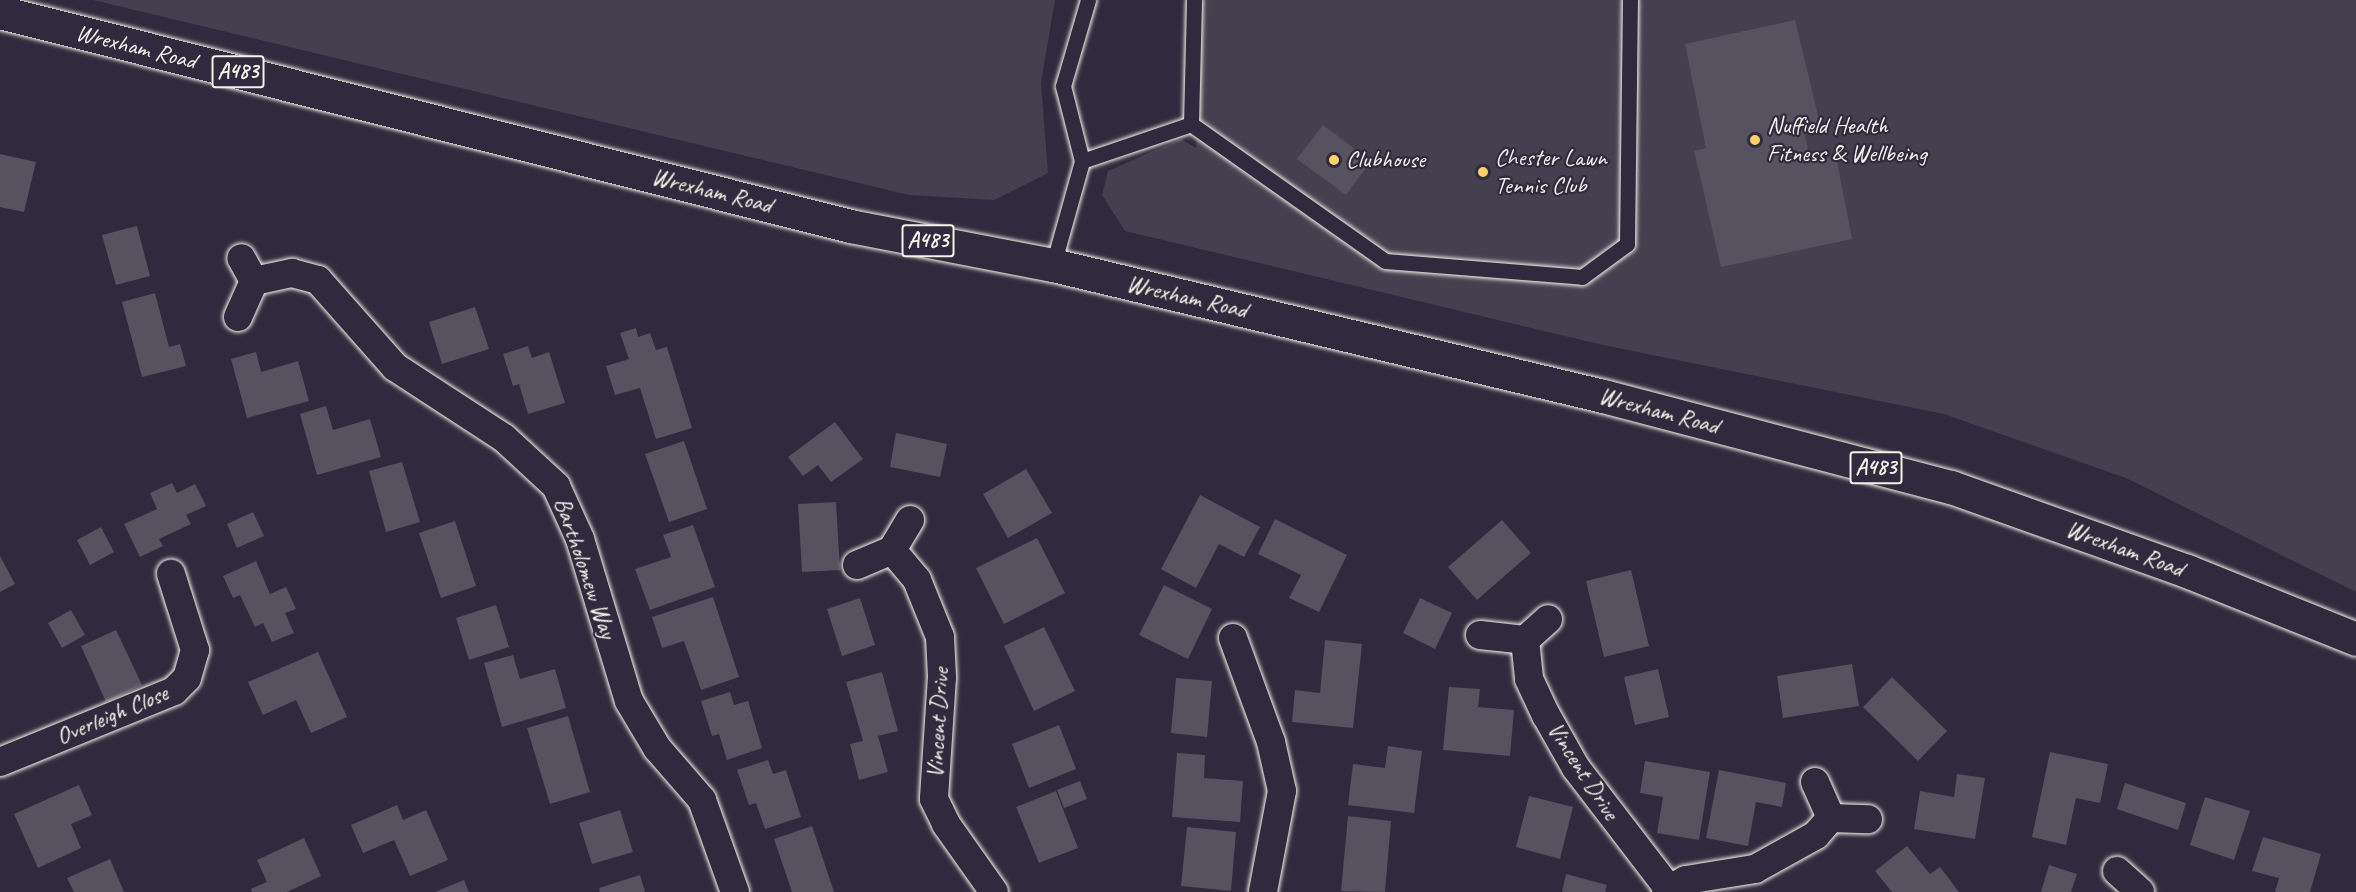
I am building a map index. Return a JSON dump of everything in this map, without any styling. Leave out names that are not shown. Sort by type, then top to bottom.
[{"type":"highway","name":"Wrexham Road","points":[[0,12],[850,226],[1053,265],[1603,396],[1951,487],[2187,571],[2356,639]]},
{"type":"street","name":"Bartholomew Way","points":[[238,317],[248,270],[292,273],[318,280],[394,367],[504,438],[556,486],[580,539],[629,701],[657,748],[702,800],[735,892]]},
{"type":"street","points":[[857,566],[892,550],[910,520]]},
{"type":"street","name":"Vincent Drive","points":[[892,550],[917,580],[940,637],[942,677],[934,800],[946,824],[994,892]]},
{"type":"street","name":"Overleigh Close","points":[[0,762],[174,691],[187,678],[195,650],[171,574]]},
{"type":"street","points":[[1480,635],[1525,640],[1548,619]]},
{"type":"street","points":[[1233,638],[1271,742],[1282,791],[1263,892]]},
{"type":"street","name":"Vincent Drive","points":[[1525,640],[1529,679],[1576,768],[1668,890],[1686,880],[1755,869],[1816,835],[1831,818]]},
{"type":"street","points":[[1815,782],[1831,818],[1868,819]]},
{"type":"street","points":[[2117,871],[2140,892]]},
{"type":"lane","points":[[1053,265],[1082,162],[1063,86],[1088,0]]},
{"type":"lane","points":[[1191,124],[1194,0]]},
{"type":"lane","points":[[1191,124],[1385,261],[1582,277],[1627,244],[1630,0]]},
{"type":"lane","points":[[1082,162],[1191,124]]},
{"type":"shaded area","points":[[93,0],[1055,0],[1041,83],[1048,173],[994,200],[909,195]]},
{"type":"shaded area","points":[[1203,0],[2356,0],[2356,592],[2126,478],[1944,414],[1603,345],[1125,231],[1102,195],[1108,171],[1181,139],[1196,148]]},
{"type":"building","name":"Nuffield Health Fitness & Wellbeing","points":[[1795,20],[1821,128],[1804,132],[1811,162],[1836,156],[1852,239],[1721,267],[1694,151],[1706,148],[1685,44]]},
{"type":"building","name":"Clubhouse","points":[[1323,125],[1371,161],[1346,195],[1297,159]]},
{"type":"building","points":[[0,154],[36,162],[24,212],[0,207]]},
{"type":"building","points":[[137,226],[150,276],[116,285],[102,235]]},
{"type":"building","points":[[155,293],[169,347],[180,344],[186,366],[142,377],[122,302]]},
{"type":"building","points":[[475,307],[489,349],[442,364],[429,322]]},
{"type":"building","points":[[636,328],[638,337],[650,333],[656,350],[667,347],[692,428],[656,439],[640,388],[615,395],[606,366],[629,359],[620,333]]},
{"type":"building","points":[[528,346],[532,358],[549,352],[565,403],[528,414],[519,384],[513,386],[503,354]]},
{"type":"building","points":[[256,352],[261,372],[298,361],[309,401],[247,418],[231,359]]},
{"type":"building","points":[[326,406],[333,430],[370,419],[381,457],[317,475],[300,414]]},
{"type":"building","points":[[835,422],[863,459],[831,482],[818,465],[803,476],[788,457]]},
{"type":"building","points":[[896,433],[947,444],[940,477],[890,467]]},
{"type":"building","points":[[684,441],[707,509],[669,522],[645,454]]},
{"type":"building","points":[[402,462],[420,522],[386,532],[369,471]]},
{"type":"building","points":[[1026,469],[1052,513],[1008,538],[983,494]]},
{"type":"building","points":[[172,483],[177,493],[195,484],[206,506],[186,515],[191,524],[159,539],[163,546],[140,557],[124,524],[157,509],[150,493]]},
{"type":"building","points":[[1200,495],[1260,527],[1244,557],[1219,544],[1196,588],[1161,569]]},
{"type":"building","points":[[836,502],[840,570],[802,572],[798,504]]},
{"type":"building","points":[[253,512],[264,536],[237,548],[227,524]]},
{"type":"building","points":[[1275,519],[1347,555],[1319,612],[1289,598],[1301,575],[1258,554]]},
{"type":"building","points":[[1502,520],[1531,553],[1477,600],[1448,567]]},
{"type":"building","points":[[455,521],[476,586],[441,598],[419,533]]},
{"type":"building","points":[[693,525],[715,587],[650,610],[635,569],[671,557],[663,535]]},
{"type":"building","points":[[101,527],[114,552],[90,565],[77,540]]},
{"type":"building","points":[[1037,538],[1065,593],[1004,624],[976,568]]},
{"type":"building","points":[[0,556],[15,584],[0,592]]},
{"type":"building","points":[[256,561],[270,594],[286,587],[296,609],[285,613],[294,633],[272,642],[263,623],[255,627],[240,595],[233,598],[223,576]]},
{"type":"building","points":[[1631,570],[1649,646],[1604,657],[1586,581]]},
{"type":"building","points":[[1164,585],[1212,609],[1188,659],[1139,635]]},
{"type":"building","points":[[713,597],[739,677],[701,690],[684,641],[662,648],[652,617]]},
{"type":"building","points":[[860,598],[875,645],[842,656],[827,609]]},
{"type":"building","points":[[1420,598],[1452,613],[1435,649],[1403,633]]},
{"type":"building","points":[[496,605],[509,647],[469,660],[456,618]]},
{"type":"building","points":[[71,610],[85,635],[62,648],[48,623]]},
{"type":"building","points":[[1044,627],[1075,691],[1034,711],[1004,646]]},
{"type":"building","points":[[116,630],[142,685],[106,702],[81,646]]},
{"type":"building","points":[[1325,640],[1362,644],[1353,728],[1292,722],[1295,690],[1320,693]]},
{"type":"building","points":[[318,652],[347,717],[311,733],[296,700],[263,715],[248,682]]},
{"type":"building","points":[[513,655],[520,679],[555,669],[566,708],[502,727],[484,663]]},
{"type":"building","points":[[1852,664],[1859,706],[1783,718],[1777,676]]},
{"type":"building","points":[[1658,669],[1669,717],[1635,725],[1624,677]]},
{"type":"building","points":[[882,672],[898,731],[878,736],[888,772],[859,780],[850,744],[863,741],[846,682]]},
{"type":"building","points":[[1892,677],[1947,731],[1918,761],[1863,707]]},
{"type":"building","points":[[1176,678],[1212,681],[1207,737],[1171,733]]},
{"type":"building","points":[[1449,687],[1480,689],[1478,707],[1514,710],[1510,756],[1443,750]]},
{"type":"building","points":[[730,692],[734,705],[748,701],[762,748],[727,760],[719,734],[712,736],[701,701]]},
{"type":"building","points":[[568,716],[590,792],[550,804],[527,728]]},
{"type":"building","points":[[1059,725],[1076,769],[1029,788],[1012,744]]},
{"type":"building","points":[[1388,746],[1422,751],[1414,813],[1348,805],[1353,764],[1385,768]]},
{"type":"building","points":[[2050,752],[2108,764],[2100,803],[2076,798],[2066,845],[2032,837]]},
{"type":"building","points":[[1177,753],[1205,755],[1204,778],[1243,781],[1240,822],[1172,817]]},
{"type":"building","points":[[768,760],[773,774],[786,770],[801,817],[765,829],[756,803],[749,805],[737,770]]},
{"type":"building","points":[[1645,761],[1710,772],[1699,840],[1657,833],[1663,797],[1640,793]]},
{"type":"building","points":[[1719,770],[1786,783],[1782,807],[1756,802],[1748,846],[1706,838]]},
{"type":"building","points":[[1957,774],[1985,778],[1975,839],[1914,829],[1920,791],[1954,797]]},
{"type":"building","points":[[1080,781],[1087,799],[1064,808],[1057,790]]},
{"type":"building","points":[[2125,783],[2186,803],[2178,830],[2117,809]]},
{"type":"building","points":[[79,785],[92,815],[71,824],[81,848],[38,868],[14,814]]},
{"type":"building","points":[[1056,791],[1078,848],[1039,863],[1016,807]]},
{"type":"building","points":[[1529,796],[1573,807],[1560,859],[1516,847]]},
{"type":"building","points":[[2205,797],[2250,811],[2234,860],[2190,845]]},
{"type":"building","points":[[397,805],[403,820],[426,810],[448,860],[410,876],[394,840],[363,853],[351,825]]},
{"type":"building","points":[[620,810],[633,852],[592,864],[579,823]]},
{"type":"building","points":[[1348,816],[1391,821],[1385,892],[1341,891]]},
{"type":"building","points":[[812,826],[834,892],[792,892],[774,839]]},
{"type":"building","points":[[1187,827],[1236,832],[1231,891],[1181,886]]},
{"type":"building","points":[[2263,837],[2321,854],[2310,892],[2275,892],[2279,878],[2252,871]]},
{"type":"building","points":[[304,838],[321,876],[287,892],[252,892],[251,889],[267,882],[257,860]]},
{"type":"building","points":[[1907,846],[1930,874],[1940,867],[1959,892],[1892,892],[1875,871]]},
{"type":"building","points":[[110,859],[124,892],[74,892],[67,878]]},
{"type":"building","points":[[2049,865],[2077,874],[2071,892],[2041,892]]},
{"type":"building","points":[[1566,874],[1607,885],[1605,892],[1562,892]]},
{"type":"building","points":[[640,875],[645,892],[600,892],[599,888]]},
{"type":"building","points":[[464,880],[469,892],[435,892]]},
{"type":"place","name":"Nuffield Health Fitness & Wellbeing","points":[[1755,140]]},
{"type":"place","name":"Clubhouse","points":[[1334,160]]},
{"type":"place","name":"Chester Lawn Tennis Club","points":[[1483,172]]}]
